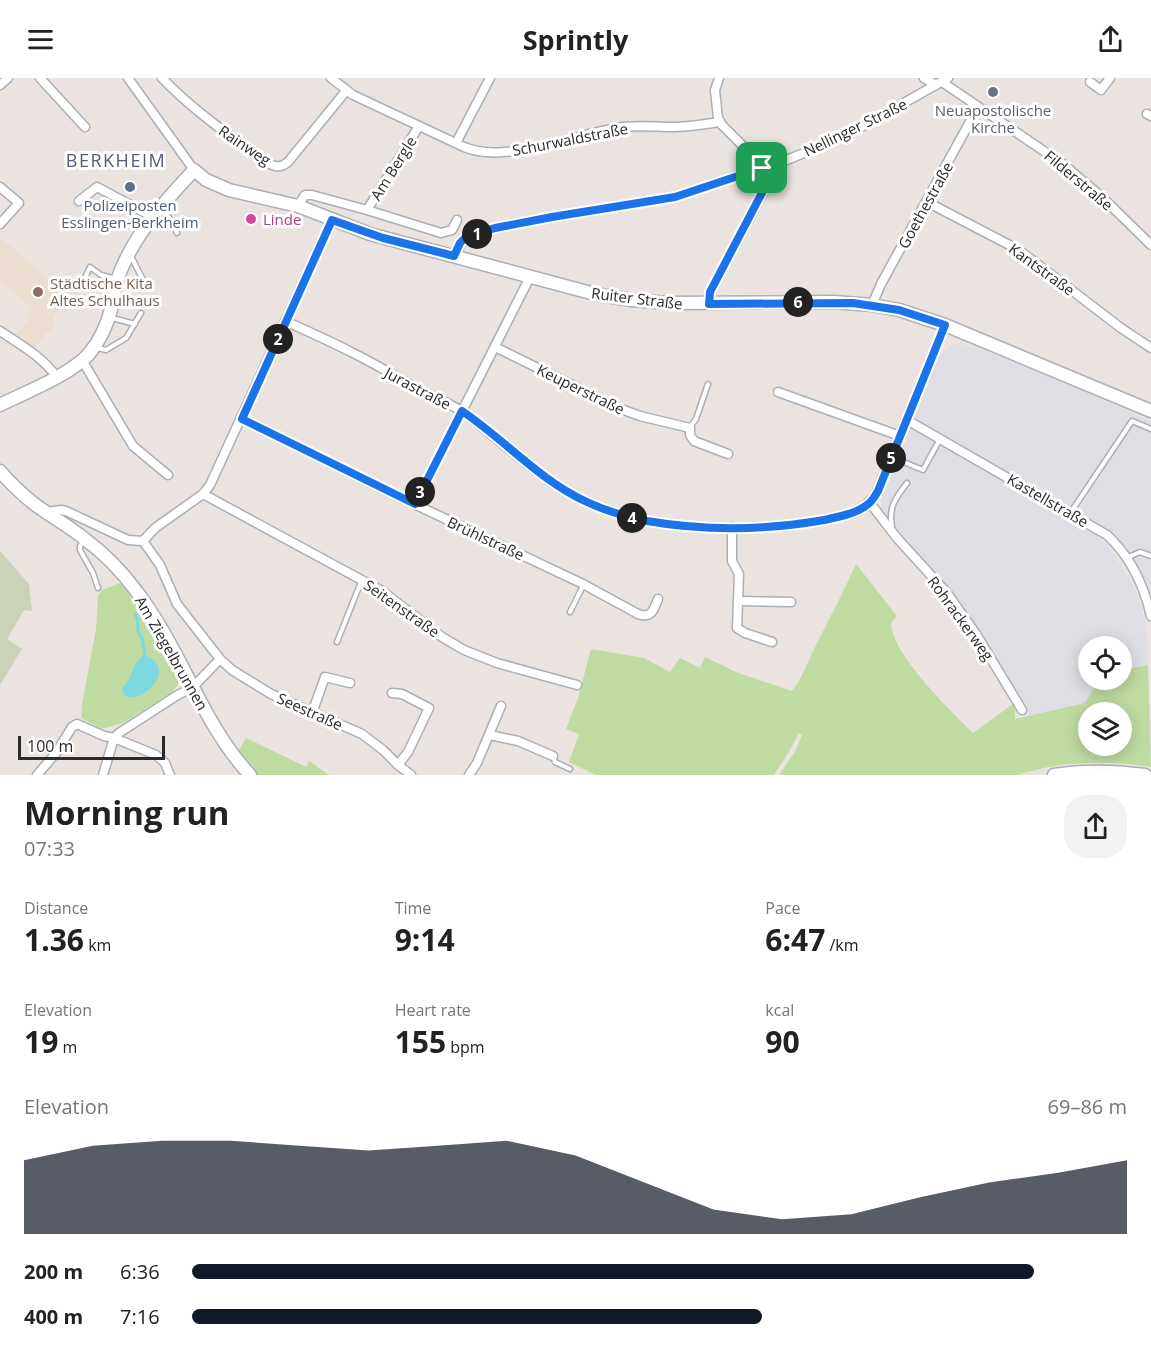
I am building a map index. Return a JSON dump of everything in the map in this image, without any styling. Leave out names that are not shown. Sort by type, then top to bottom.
[{"type":"street","points":[[0,85],[8,78]]},
{"type":"street","points":[[40,78],[85,127]]},
{"type":"street","points":[[0,405],[82,360],[94,347],[108,317],[117,280],[137,237],[194,170],[128,78]]},
{"type":"street","name":"Rainweg","points":[[162,78],[217,127],[264,161],[277,166],[288,162],[346,91]]},
{"type":"street","points":[[456,143],[490,78]]},
{"type":"street","points":[[709,304],[710,292],[764,189],[767,177],[747,149],[720,122],[715,95],[718,78]]},
{"type":"street","name":"Filderstraße","points":[[924,78],[942,82],[1063,164],[1151,245]]},
{"type":"street","points":[[1090,82],[1101,90],[1110,78]]},
{"type":"street","name":"Schurwaldstraße","points":[[334,79],[346,91],[476,151],[502,152],[531,148],[623,127],[681,126],[720,122]]},
{"type":"street","name":"Nellinger Straße","points":[[454,256],[465,238],[495,228],[675,197],[777,164],[856,130],[942,82]]},
{"type":"street","name":"Goethestraße","points":[[872,305],[978,107]]},
{"type":"street","name":"Am Bergle","points":[[367,210],[419,126]]},
{"type":"street","name":"Ruiter Straße","points":[[194,170],[206,180],[229,190],[298,206],[383,238],[579,290],[614,297],[667,303],[709,304],[834,302],[872,305],[911,313],[1151,411]]},
{"type":"street","points":[[0,188],[19,203],[0,224]]},
{"type":"street","points":[[79,201],[97,188],[153,217]]},
{"type":"street","name":"Am Bergle","points":[[298,206],[304,196],[309,194],[438,233],[450,232],[457,220]]},
{"type":"street","name":"Kantstraße","points":[[927,202],[1019,250],[1121,328],[1151,348]]},
{"type":"street","points":[[47,512],[66,510],[128,540],[143,541],[155,528],[203,494],[214,479],[332,220]]},
{"type":"street","points":[[415,504],[530,277]]},
{"type":"street","name":"Jurastraße","points":[[285,321],[352,352],[462,411],[547,479],[597,507],[657,523],[732,527],[814,521],[851,513],[870,503]]},
{"type":"street","points":[[870,503],[878,491],[945,325]]},
{"type":"street","points":[[0,331],[33,352],[56,376]]},
{"type":"street","name":"Keuperstraße","points":[[495,347],[621,409],[690,428]]},
{"type":"street","points":[[82,360],[133,446],[168,475]]},
{"type":"street","points":[[778,392],[900,436]]},
{"type":"street","name":"Brühlstraße","points":[[242,419],[584,584],[642,615],[646,616],[651,613],[658,599]]},
{"type":"street","name":"Kastellstraße","points":[[907,420],[1107,535],[1126,558],[1143,589],[1151,616]]},
{"type":"street","points":[[690,428],[690,435],[694,441],[728,454]]},
{"type":"street","name":"Am Ziegelbrunnen","points":[[0,471],[20,492],[85,539],[122,573],[147,605],[222,740],[250,775]]},
{"type":"street","name":"Seitenstraße","points":[[203,494],[362,580],[392,598],[442,637],[464,650],[497,663],[577,685]]},
{"type":"street","name":"Rohrackerweg","points":[[870,503],[893,533],[947,593],[976,634],[1022,710]]},
{"type":"street","points":[[732,527],[732,561],[739,574],[737,628],[772,642]]},
{"type":"street","name":"Seestraße","points":[[143,541],[160,566],[177,604],[220,659],[232,670],[255,685],[362,734],[411,775]]},
{"type":"street","points":[[739,601],[791,602]]},
{"type":"street","points":[[103,775],[114,738],[119,733],[193,687],[220,659]]},
{"type":"street","points":[[312,713],[325,677],[350,683]]},
{"type":"street","points":[[392,693],[402,694],[429,708],[408,752],[398,765]]},
{"type":"street","points":[[469,775],[490,735],[501,706]]},
{"type":"street","points":[[37,775],[56,753],[74,725],[79,724],[156,755],[165,764],[170,775]]},
{"type":"street","points":[[490,735],[518,741],[553,756]]},
{"type":"street","points":[[1054,775],[1098,771],[1145,775]]},
{"type":"lane","points":[[162,205],[177,233]]},
{"type":"lane","points":[[127,255],[133,260],[142,278]]},
{"type":"lane","points":[[85,278],[90,267],[101,275],[117,280]]},
{"type":"lane","points":[[94,347],[106,350],[126,338],[141,313]]},
{"type":"lane","points":[[108,317],[135,324]]},
{"type":"lane","points":[[690,428],[696,419],[708,384]]},
{"type":"lane","points":[[1070,513],[1132,421],[1151,429]]},
{"type":"lane","points":[[901,461],[923,470],[941,439]]},
{"type":"lane","points":[[893,533],[891,508],[895,498],[907,483]]},
{"type":"lane","points":[[85,539],[80,550],[93,573],[98,588]]},
{"type":"lane","points":[[1126,558],[1140,552],[1151,556]]},
{"type":"lane","points":[[337,642],[362,580]]},
{"type":"lane","points":[[570,612],[584,584]]},
{"type":"lane","points":[[553,756],[555,762],[570,769]]},
{"type":"shaded area","name":"Städtische Kita Altes Schulhaus","points":[[0,237],[69,297],[53,317],[54,329],[51,332],[48,331],[34,348],[16,335],[29,319],[26,316],[32,309],[0,280]]},
{"type":"shaded area","points":[[951,345],[966,345],[1030,368],[1151,421],[1151,595],[1146,581],[1128,552],[1107,528],[1042,492],[1037,501],[1106,543],[1132,583],[1144,617],[1148,665],[1132,668],[1132,636],[1078,636],[1078,690],[1093,690],[1086,702],[1030,715],[972,621],[945,583],[881,509],[882,497],[934,367],[943,351]]},
{"type":"green space","points":[[0,551],[29,584],[32,611],[24,610],[7,639],[22,649],[0,685]]},
{"type":"green space","points":[[856,564],[897,616],[891,623],[901,651],[937,697],[973,733],[1013,704],[1015,719],[1078,705],[1078,756],[1132,756],[1132,702],[1086,702],[1093,690],[1132,690],[1132,668],[1148,665],[1151,767],[1117,763],[1084,763],[1050,767],[1017,775],[779,775],[796,750],[802,735],[799,733],[774,775],[596,775],[569,762],[579,734],[566,729],[578,698],[591,649],[644,658],[670,672],[680,658],[700,668],[705,657],[738,673],[792,691],[802,676]]},
{"type":"green space","points":[[120,583],[143,613],[172,664],[179,671],[180,677],[171,693],[125,722],[102,729],[81,718],[82,705],[96,629],[98,596],[102,590]]},
{"type":"green space","points":[[246,738],[306,767],[309,761],[329,775],[258,775],[238,752]]},
{"type":"water","points":[[143,655],[155,662],[159,673],[156,681],[144,693],[130,697],[125,695],[122,689]]},
{"type":"waterway","points":[[135,614],[145,655]]},
{"type":"place","name":"Neuapostolische Kirche","points":[[993,92]]},
{"type":"place","name":"Polizeiposten Esslingen-Berkheim","points":[[130,187]]},
{"type":"place","name":"Linde","points":[[251,219]]},
{"type":"place","name":"Städtische Kita Altes Schulhaus","points":[[38,292]]},
{"type":"district","name":"BERKHEIM","points":[[116,160]]},
{"type":"route","points":[[762,168],[767,182],[710,292],[709,304],[853,303],[899,310],[945,325],[878,491],[865,507],[833,518],[797,524],[749,527],[687,526],[633,518],[597,507],[562,489],[462,411],[415,504],[242,419],[332,220],[383,238],[454,256],[465,238],[495,228],[675,197],[762,168]]}]
